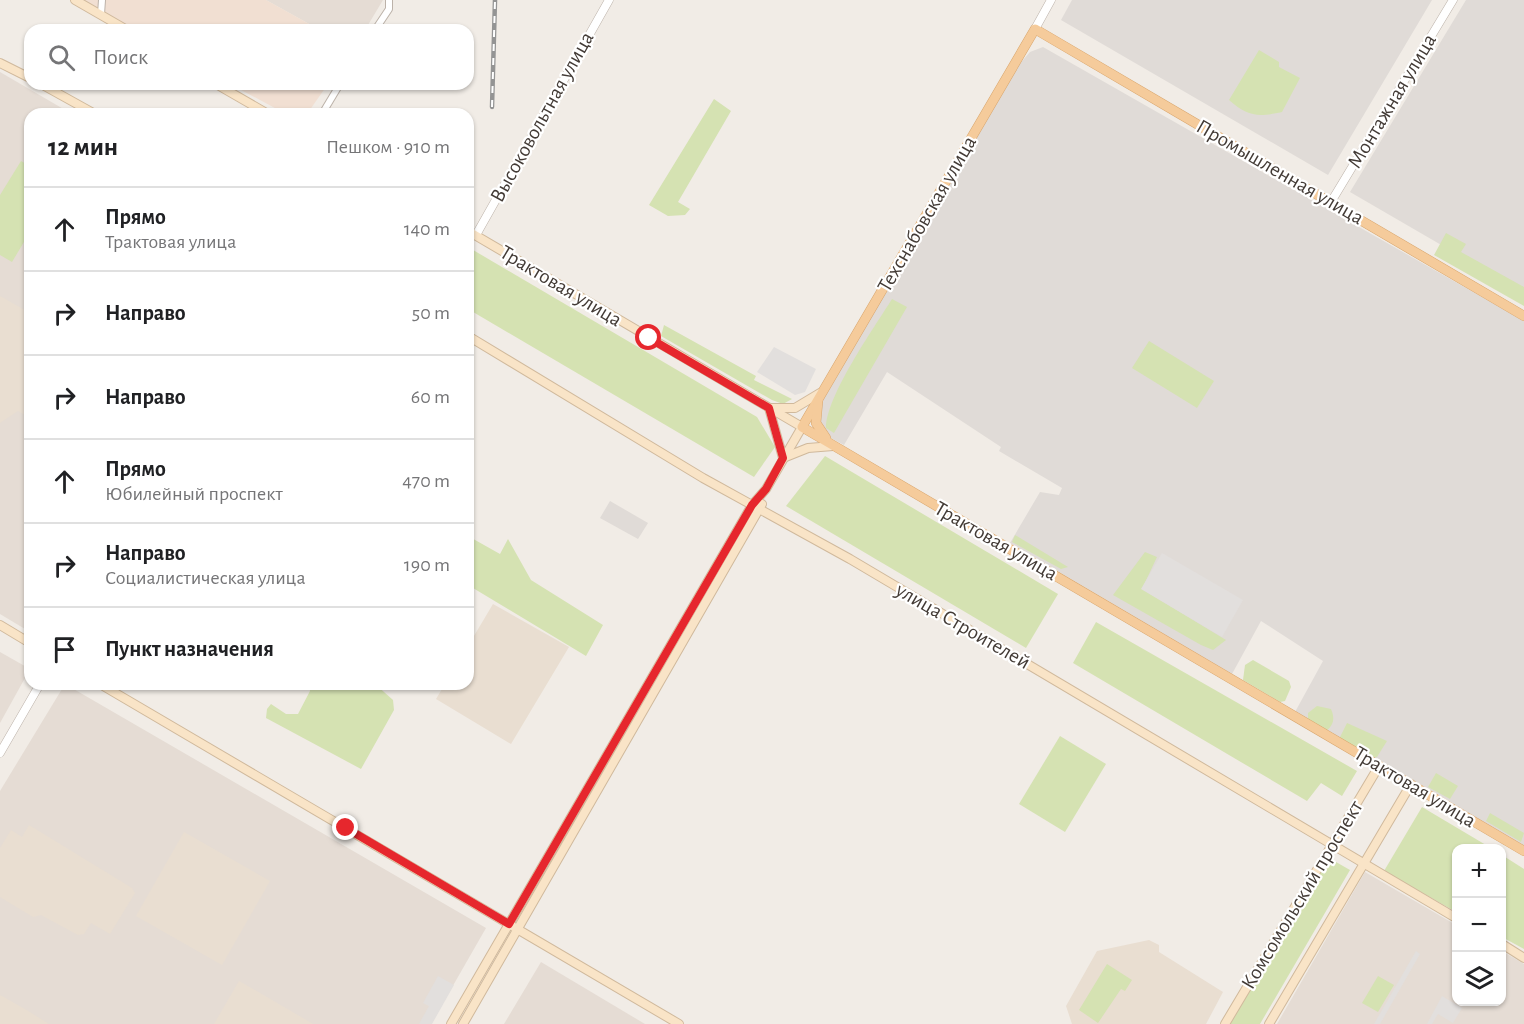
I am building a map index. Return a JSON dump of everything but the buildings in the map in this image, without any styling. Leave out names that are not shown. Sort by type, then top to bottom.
[{"type":"main road","points":[[75,0],[117,24]]},
{"type":"main road","name":"Промышленная улица","points":[[1035,29],[1524,316]]},
{"type":"main road","name":"Техснабовская улица","points":[[802,427],[1035,29]]},
{"type":"main road","points":[[0,63],[24,75]]},
{"type":"main road","points":[[52,90],[84,108]]},
{"type":"main road","points":[[226,90],[258,108]]},
{"type":"main road","name":"Трактовая улица","points":[[474,234],[1524,851]]},
{"type":"main road","name":"улица Строителей","points":[[474,340],[1452,916]]},
{"type":"main road","points":[[783,458],[769,408],[795,408],[820,393]]},
{"type":"main road","points":[[820,393],[816,423],[833,446]]},
{"type":"main road","points":[[463,1024],[760,509],[766,489],[802,427]]},
{"type":"main road","points":[[783,458],[808,448],[833,446]]},
{"type":"main road","points":[[451,1024],[752,505],[766,489]]},
{"type":"main road","points":[[0,625],[24,639]]},
{"type":"main road","points":[[110,690],[680,1024]]},
{"type":"main road","name":"Комсомольский проспект","points":[[1225,1024],[1379,766]]},
{"type":"main road","name":"Комсомольский проспект","points":[[1269,1024],[1411,784]]},
{"type":"main road","points":[[1506,947],[1524,958]]},
{"type":"street","points":[[101,14],[102,0]]},
{"type":"street","points":[[379,24],[389,9],[389,0]]},
{"type":"street","name":"Высоковольтная улица","points":[[474,230],[609,0]]},
{"type":"street","name":"Техснабовская улица","points":[[1035,29],[1051,0]]},
{"type":"street","name":"Монтажная улица","points":[[1331,202],[1453,0]]},
{"type":"street","points":[[326,108],[336,90]]},
{"type":"street","points":[[0,753],[37,690]]},
{"type":"shaded area","points":[[75,0],[266,0],[309,24],[119,24]]},
{"type":"shaded area","points":[[266,0],[383,0],[369,24],[309,24]]},
{"type":"shaded area","points":[[1072,0],[1432,0],[1328,175],[1061,20]]},
{"type":"shaded area","points":[[1466,0],[1524,0],[1524,293],[1350,192]]},
{"type":"shaded area","points":[[1043,47],[1524,321],[1524,846],[1295,712],[1323,661],[1261,621],[1232,674],[1010,543],[1040,492],[1059,495],[1062,488],[999,451],[1001,447],[887,372],[844,445],[827,436],[820,427],[822,402],[1017,67],[1030,52]]},
{"type":"shaded area","points":[[0,72],[24,86],[24,90],[31,90],[62,108],[24,108],[24,628],[0,614]]},
{"type":"shaded area","points":[[241,90],[324,90],[311,108],[275,108]]},
{"type":"shaded area","points":[[0,296],[24,310],[24,414],[18,411],[0,423]]},
{"type":"shaded area","points":[[774,347],[816,369],[805,392],[795,395],[757,372]]},
{"type":"shaded area","points":[[610,501],[648,523],[638,539],[600,518]]},
{"type":"shaded area","points":[[1162,553],[1243,600],[1222,637],[1141,589]]},
{"type":"shaded area","points":[[493,604],[569,647],[511,744],[436,699],[441,690],[474,690],[474,636]]},
{"type":"shaded area","points":[[0,652],[24,666],[24,680],[0,723]]},
{"type":"shaded area","points":[[61,690],[75,690],[486,928],[431,1024],[0,1024],[0,791]]},
{"type":"shaded area","points":[[29,825],[132,888],[135,893],[110,934],[91,923],[84,934],[78,935],[41,915],[33,917],[0,897],[0,848],[11,830],[22,837]]},
{"type":"shaded area","points":[[184,832],[270,881],[222,965],[136,916]]},
{"type":"shaded area","points":[[1365,872],[1452,923],[1452,1006],[1506,1006],[1506,953],[1524,964],[1524,1024],[1277,1024]]},
{"type":"shaded area","points":[[1149,940],[1159,945],[1159,952],[1223,992],[1206,1024],[1072,1024],[1066,1006],[1097,951]]},
{"type":"shaded area","points":[[1416,951],[1420,954],[1380,1024],[1374,1024]]},
{"type":"shaded area","points":[[541,962],[645,1024],[504,1024]]},
{"type":"shaded area","points":[[438,976],[454,985],[432,1024],[419,1024],[429,1006],[423,1003]]},
{"type":"shaded area","points":[[239,981],[260,993],[313,1024],[214,1024]]},
{"type":"shaded area","points":[[0,995],[25,1009],[49,1024],[0,1024]]},
{"type":"shaded area","points":[[1442,996],[1452,1002],[1452,1006],[1462,1008],[1453,1023],[1438,1014],[1432,1024],[1427,1024]]},
{"type":"green space","points":[[1259,50],[1279,62],[1279,67],[1300,78],[1282,112],[1266,115],[1248,113],[1229,100]]},
{"type":"green space","points":[[714,99],[731,111],[678,202],[690,209],[685,215],[668,216],[649,205]]},
{"type":"green space","points":[[21,161],[24,163],[24,242],[12,262],[0,255],[0,195]]},
{"type":"green space","points":[[1446,233],[1466,244],[1461,252],[1524,287],[1524,306],[1434,255]]},
{"type":"green space","points":[[474,251],[757,417],[775,447],[754,477],[474,313]]},
{"type":"green space","points":[[892,299],[907,307],[834,433],[826,428],[834,398],[852,362]]},
{"type":"green space","points":[[664,325],[756,376],[754,380],[792,399],[783,404],[772,400],[661,336]]},
{"type":"green space","points":[[1149,341],[1214,381],[1197,408],[1132,368]]},
{"type":"green space","points":[[825,456],[1058,594],[1026,648],[786,506]]},
{"type":"green space","points":[[1015,535],[1068,567],[1061,569],[1012,542]]},
{"type":"green space","points":[[474,539],[500,554],[508,539],[531,580],[603,625],[586,656],[474,589]]},
{"type":"green space","points":[[1145,552],[1157,557],[1142,589],[1226,640],[1213,650],[1113,595]]},
{"type":"green space","points":[[1096,622],[1357,771],[1342,796],[1321,783],[1307,801],[1073,663]]},
{"type":"green space","points":[[1253,660],[1289,681],[1291,687],[1285,701],[1280,702],[1243,680],[1245,665]]},
{"type":"green space","points":[[382,690],[393,700],[394,710],[361,769],[266,718],[267,709],[271,704],[286,714],[298,714],[310,691]]},
{"type":"green space","points":[[1317,706],[1331,709],[1332,724],[1326,731],[1308,720],[1308,713]]},
{"type":"green space","points":[[1347,723],[1387,741],[1377,757],[1372,758],[1339,739]]},
{"type":"green space","points":[[1060,736],[1106,764],[1065,832],[1019,804]]},
{"type":"green space","points":[[1436,773],[1458,786],[1450,799],[1428,787]]},
{"type":"green space","points":[[1422,807],[1484,844],[1452,844],[1452,910],[1384,871]]},
{"type":"green space","points":[[1490,813],[1524,833],[1521,842],[1486,821]]},
{"type":"green space","points":[[1329,858],[1350,870],[1260,1024],[1230,1024]]},
{"type":"green space","points":[[1506,858],[1524,869],[1524,949],[1506,939]]},
{"type":"green space","points":[[1107,964],[1132,980],[1125,991],[1121,989],[1098,1023],[1079,1010]]},
{"type":"green space","points":[[1378,976],[1394,985],[1378,1012],[1362,1003]]},
{"type":"railway","points":[[492,107],[495,0]]},
{"type":"route","points":[[346,828],[509,924],[752,505],[766,489],[783,458],[769,408],[649,338]]}]
